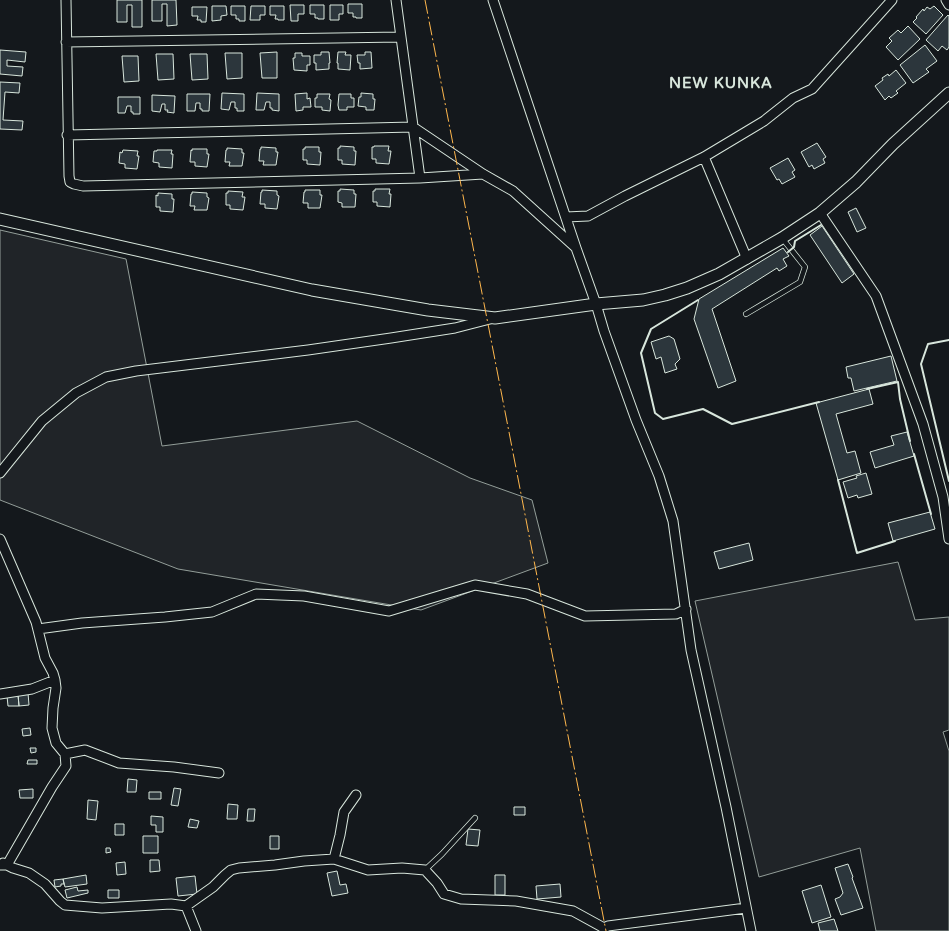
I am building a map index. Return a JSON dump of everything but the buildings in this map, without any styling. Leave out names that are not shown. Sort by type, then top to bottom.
[{"type":"street","points":[[66,0],[67,135],[70,182],[74,184],[83,186],[420,178],[483,174]]},
{"type":"street","points":[[396,0],[420,178]]},
{"type":"street","points":[[493,0],[604,331],[659,476],[673,521],[691,650],[726,807],[751,931]]},
{"type":"street","points":[[566,217],[588,216],[704,157],[764,121],[793,98],[812,88],[892,0]]},
{"type":"street","points":[[946,0],[949,5]]},
{"type":"street","points":[[66,42],[400,37]]},
{"type":"street","points":[[0,473],[42,421],[76,393],[106,378],[136,371],[308,350],[391,338],[455,328],[495,318],[596,304],[643,300],[687,288],[719,274],[747,259],[820,213],[856,182],[893,144],[949,93]]},
{"type":"street","points":[[67,135],[413,127],[483,174],[513,191],[576,248]]},
{"type":"street","points":[[704,157],[747,259]]},
{"type":"street","points":[[820,213],[876,296],[923,424],[943,497],[949,539]]},
{"type":"street","points":[[0,219],[312,290],[428,310],[495,318]]},
{"type":"street","points":[[0,539],[38,629],[45,658],[53,673],[56,688],[52,728],[56,743],[65,754],[66,766],[2,864],[29,873],[45,884],[60,901],[66,905],[102,908],[171,904],[186,906],[213,888],[225,875],[239,868],[304,861],[334,860],[368,870],[402,868],[425,870],[437,883],[444,894],[461,899],[516,901],[573,911],[604,930],[608,926],[746,908]]},
{"type":"street","points":[[38,629],[82,623],[212,612],[256,594],[304,596],[389,611],[475,585],[527,594],[585,616],[676,614],[686,610]]},
{"type":"street","points":[[0,694],[32,689],[55,680]]},
{"type":"street","points":[[65,754],[85,750],[119,764],[174,766],[219,773]]},
{"type":"street","points":[[334,860],[344,812],[356,795]]},
{"type":"street","points":[[186,906],[196,931]]},
{"type":"lane","points":[[746,314],[800,282],[805,267],[782,238]]},
{"type":"lane","points":[[425,870],[475,818]]},
{"type":"shaded area","points":[[0,230],[126,259],[162,446],[357,421],[470,478],[532,500],[548,563],[421,610],[178,569],[0,500]]},
{"type":"shaded area","points":[[898,562],[915,620],[949,617],[949,730],[943,732],[949,751],[949,931],[876,931],[860,848],[759,877],[695,601]]},
{"type":"wall","points":[[788,252],[794,247],[795,241],[821,225]]},
{"type":"wall","points":[[698,300],[651,329],[641,353],[655,413],[663,419],[703,409],[732,424],[819,402]]},
{"type":"wall","points":[[949,340],[928,344],[921,364],[949,481]]},
{"type":"wall","points":[[867,389],[898,382],[900,399],[910,441]]},
{"type":"wall","points":[[914,454],[931,514]]},
{"type":"wall","points":[[838,480],[857,553],[895,541]]},
{"type":"power","points":[[425,0],[606,931]]},
{"type":"district","name":"NEW KUNKA","points":[[721,83]]}]
